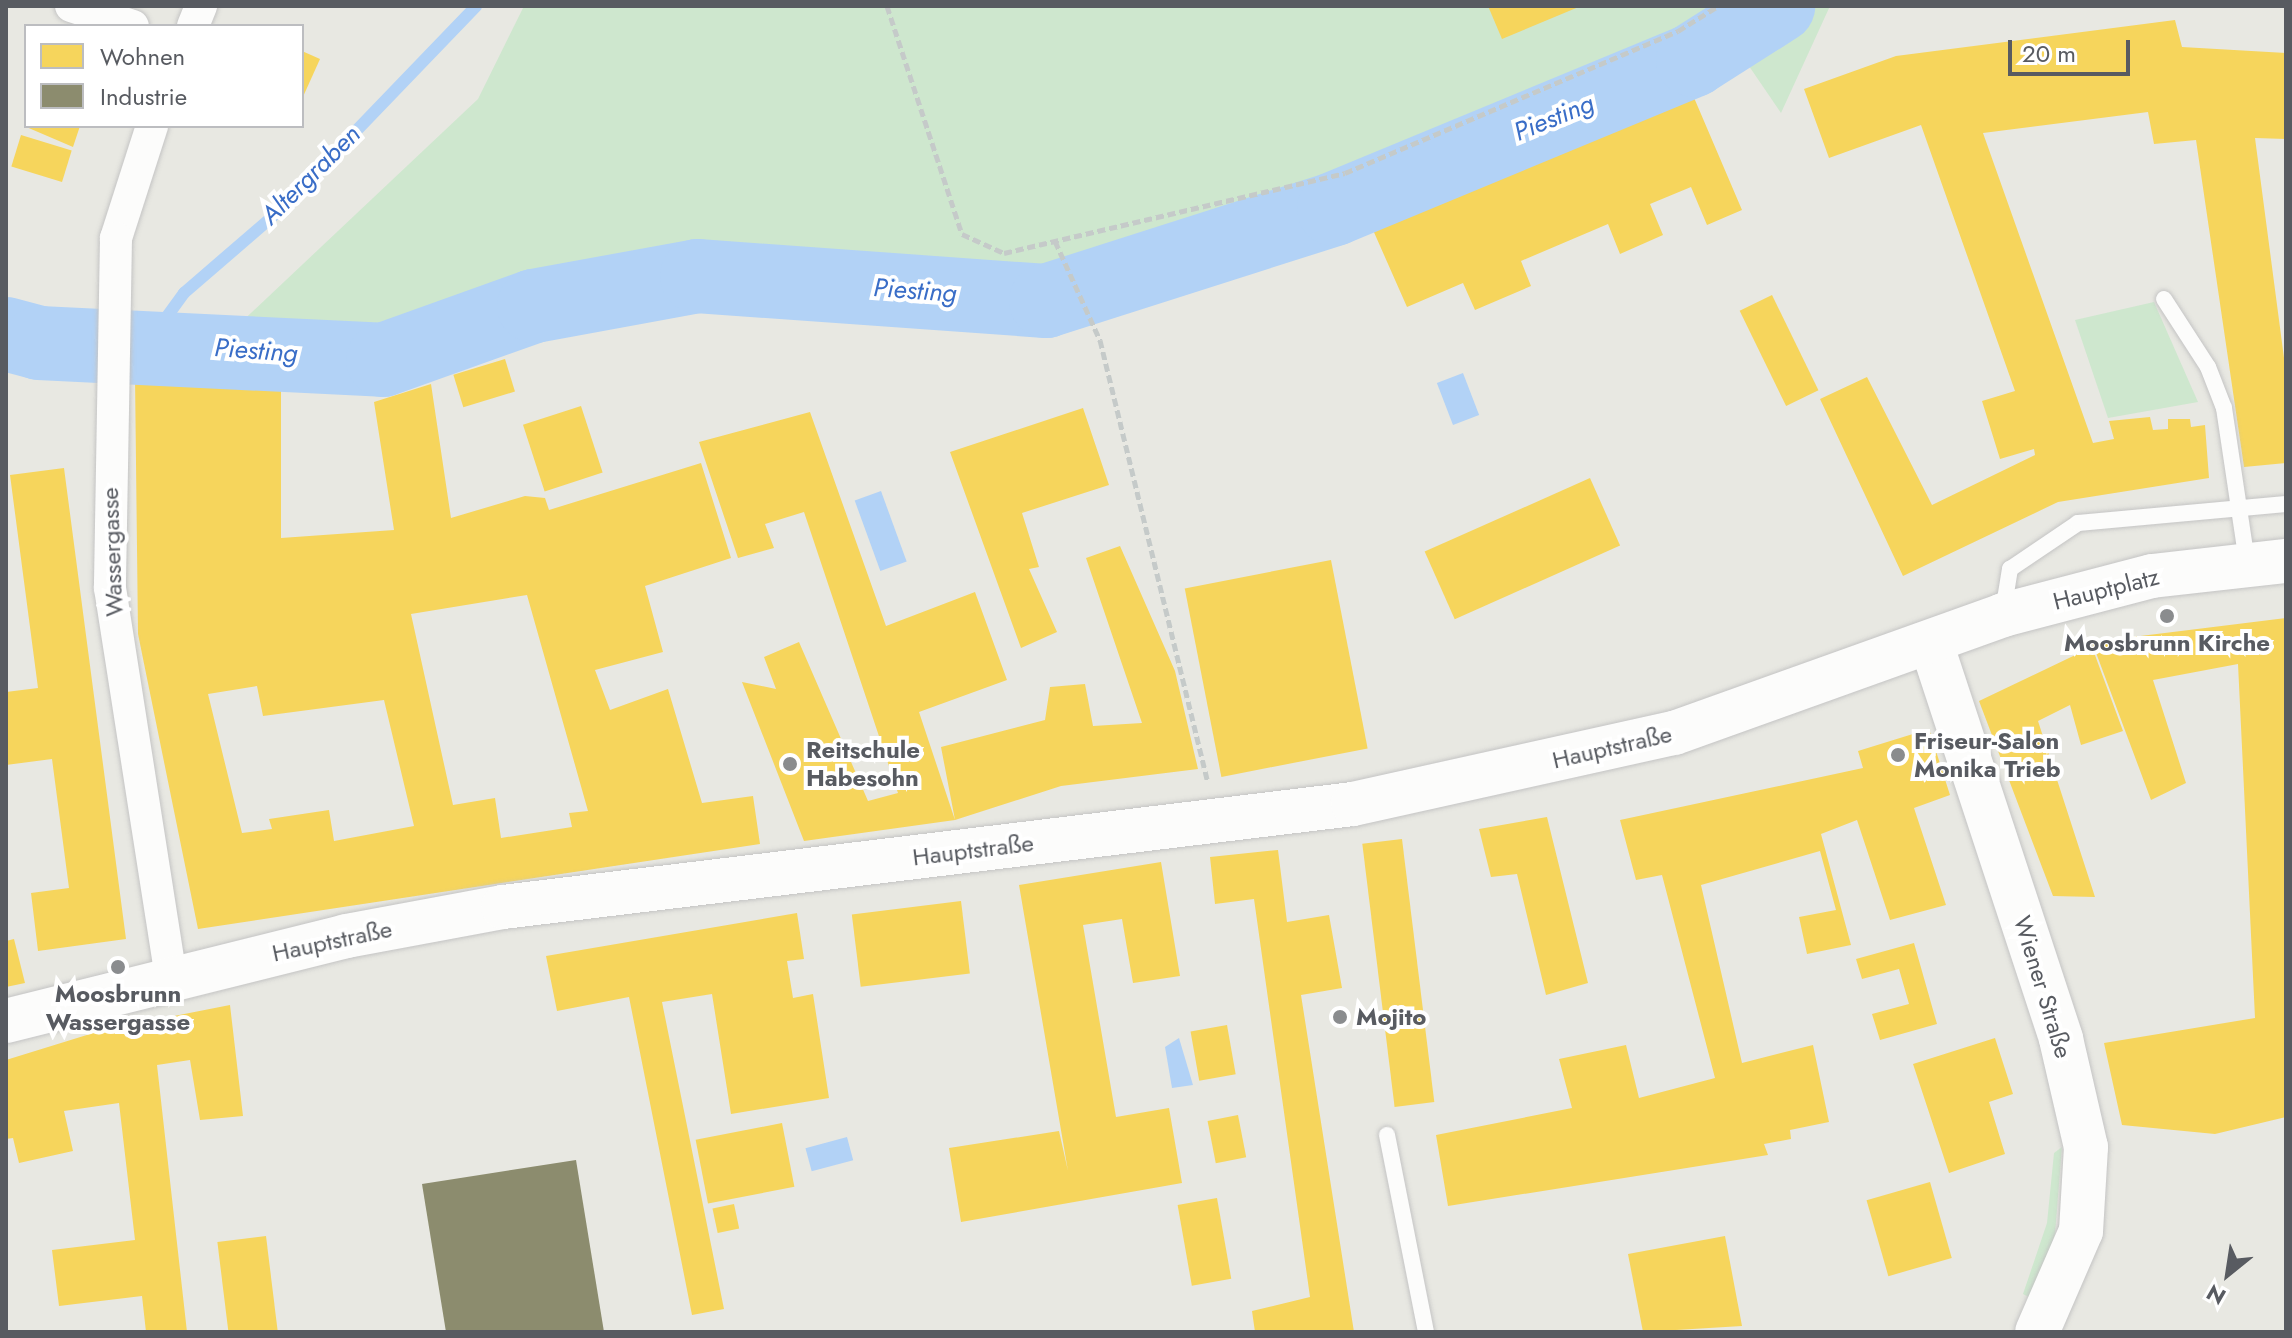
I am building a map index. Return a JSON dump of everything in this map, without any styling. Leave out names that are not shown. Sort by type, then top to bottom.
[{"type":"main road","name":"Hauptplatz","points":[[1931,643],[2003,615],[2152,576],[2266,562]]},
{"type":"main road","name":"Hauptstraße","points":[[6,1021],[171,979],[503,907],[1353,804],[1674,733],[1931,643]]},
{"type":"main road","name":"Wiener Straße","points":[[1931,643],[2061,1039],[2086,1147],[2081,1231],[2037,1332]]},
{"type":"street","points":[[71,6],[127,24]]},
{"type":"street","name":"Wassergasse","points":[[151,128],[116,238],[112,288],[110,588],[118,675],[171,979]]},
{"type":"lane","points":[[2164,299],[2208,367],[2224,408],[2241,508],[2266,562]]},
{"type":"lane","points":[[2003,615],[2010,569],[2078,523],[2286,504]]},
{"type":"lane","points":[[1387,1135],[1426,1332]]},
{"type":"path","points":[[887,6],[962,234],[1004,253],[1345,173],[1678,31],[1718,6]]},
{"type":"path","points":[[1055,241],[1100,340],[1217,820]]},
{"type":"green space","points":[[524,6],[1830,6],[1781,113],[1738,50],[1680,76],[1671,44],[1368,175],[1307,194],[1309,208],[1047,279],[675,255],[369,338],[233,330],[478,99]]},
{"type":"green space","points":[[2154,302],[2198,402],[2108,418],[2075,320]]},
{"type":"green space","points":[[2062,1147],[2055,1234],[2034,1300],[2023,1294],[2047,1223],[2054,1153]]},
{"type":"water","points":[[1463,373],[1479,415],[1453,425],[1437,383]]},
{"type":"water","points":[[881,491],[907,561],[880,571],[855,501]]},
{"type":"water","points":[[1179,1038],[1193,1085],[1172,1088],[1165,1047]]},
{"type":"water","points":[[847,1137],[853,1160],[812,1171],[805,1148]]},
{"type":"building: Wohnen","points":[[1488,6],[1581,6],[1502,39]]},
{"type":"building: Wohnen","points":[[2175,20],[2182,47],[2286,53],[2286,139],[2255,138],[2286,373],[2286,463],[2244,467],[2196,140],[2154,144],[2148,112],[1983,133],[2093,443],[2114,439],[2109,421],[2150,417],[2153,430],[2168,429],[2168,419],[2190,419],[2191,427],[2205,425],[2209,478],[2058,502],[1903,576],[1820,399],[1867,377],[1932,505],[2035,455],[2034,449],[2000,459],[1982,401],[2015,391],[1921,125],[1829,158],[1804,89],[1896,56]]},
{"type":"building: Wohnen","points":[[304,52],[320,59],[304,95]]},
{"type":"building: Wohnen","points":[[1692,93],[1742,210],[1707,225],[1691,187],[1650,204],[1663,235],[1620,254],[1608,224],[1521,261],[1531,286],[1475,310],[1463,283],[1407,307],[1373,230]]},
{"type":"building: Wohnen","points":[[29,128],[79,128],[73,147]]},
{"type":"building: Wohnen","points":[[21,135],[72,150],[62,182],[11,167]]},
{"type":"building: Wohnen","points":[[1772,295],[1818,390],[1786,406],[1740,311]]},
{"type":"building: Wohnen","points":[[505,359],[515,392],[463,407],[453,375]]},
{"type":"building: Wohnen","points":[[135,376],[281,378],[281,538],[394,530],[374,402],[431,384],[451,518],[525,496],[545,498],[549,510],[701,463],[731,558],[645,586],[663,652],[595,670],[610,710],[668,689],[702,803],[753,796],[760,844],[198,929],[138,634]],"holes":[[[527,595],[588,811],[569,813],[572,827],[501,838],[495,798],[453,805],[411,614]],[[257,686],[263,716],[384,700],[414,826],[334,841],[329,810],[269,819],[272,829],[242,833],[208,694]]]},
{"type":"building: Wohnen","points":[[581,406],[603,473],[545,491],[523,425]]},
{"type":"building: Wohnen","points":[[1083,408],[1109,485],[1022,513],[1039,567],[1029,569],[1057,632],[1021,648],[950,452]]},
{"type":"building: Wohnen","points":[[810,412],[886,626],[975,592],[1007,680],[919,712],[955,820],[804,841],[742,682],[776,689],[764,657],[799,642],[868,801],[898,793],[804,512],[765,524],[774,548],[738,558],[699,442]]},
{"type":"building: Wohnen","points":[[64,468],[126,939],[38,951],[31,893],[69,888],[52,759],[6,765],[6,692],[38,688],[10,475]]},
{"type":"building: Wohnen","points":[[1590,478],[1620,546],[1455,619],[1425,552]]},
{"type":"building: Wohnen","points":[[1120,546],[1175,671],[1198,769],[1061,786],[955,820],[941,747],[1045,720],[1050,687],[1085,684],[1093,726],[1142,723],[1086,558]]},
{"type":"building: Wohnen","points":[[1331,560],[1368,748],[1221,777],[1185,588]]},
{"type":"building: Wohnen","points":[[2286,618],[2286,1117],[2215,1134],[2122,1125],[2104,1043],[2255,1018],[2238,664],[2153,680],[2186,783],[2151,800],[2092,642]]},
{"type":"building: Wohnen","points":[[2092,647],[2123,731],[2081,745],[2070,705],[2038,721],[2095,897],[2053,896],[1979,701]]},
{"type":"building: Wohnen","points":[[1929,729],[1950,795],[1914,808],[1946,905],[1890,920],[1857,820],[1821,834],[1851,945],[1807,954],[1799,917],[1836,910],[1820,851],[1701,885],[1742,1063],[1813,1045],[1829,1122],[1790,1130],[1791,1139],[1764,1144],[1768,1155],[1448,1206],[1436,1135],[1572,1108],[1559,1059],[1626,1045],[1639,1098],[1715,1078],[1662,875],[1636,880],[1620,820],[1863,768],[1858,751]]},
{"type":"building: Wohnen","points":[[1547,817],[1588,983],[1546,995],[1517,874],[1491,877],[1479,829]]},
{"type":"building: Wohnen","points":[[1402,839],[1434,1102],[1395,1107],[1362,844]]},
{"type":"building: Wohnen","points":[[1278,850],[1287,922],[1329,915],[1342,988],[1301,995],[1354,1332],[1255,1332],[1252,1311],[1310,1297],[1254,899],[1215,904],[1210,857]]},
{"type":"building: Wohnen","points":[[1161,862],[1180,976],[1133,983],[1122,919],[1083,925],[1116,1117],[1169,1108],[1182,1183],[961,1222],[949,1148],[1059,1131],[1068,1171],[1019,885]]},
{"type":"building: Wohnen","points":[[961,901],[970,973],[861,987],[852,914]]},
{"type":"building: Wohnen","points":[[797,913],[804,959],[787,961],[793,998],[813,994],[829,1098],[731,1114],[712,994],[662,1002],[724,1309],[692,1315],[629,997],[557,1011],[546,956]]},
{"type":"building: Wohnen","points":[[14,939],[25,983],[6,987],[6,941]]},
{"type":"building: Wohnen","points":[[1914,943],[1937,1024],[1880,1040],[1872,1014],[1909,1004],[1899,969],[1862,979],[1856,959]]},
{"type":"building: Wohnen","points":[[230,1005],[243,1116],[200,1120],[190,1060],[157,1065],[187,1332],[146,1332],[142,1296],[59,1306],[52,1250],[135,1240],[119,1103],[64,1111],[73,1151],[19,1163],[13,1138],[6,1139],[6,1060],[103,1030]]},
{"type":"building: Wohnen","points":[[1227,1025],[1236,1074],[1199,1081],[1191,1031]]},
{"type":"building: Wohnen","points":[[1995,1038],[2013,1094],[1989,1102],[2005,1154],[1949,1173],[1913,1064]]},
{"type":"building: Wohnen","points":[[1238,1115],[1246,1157],[1216,1163],[1208,1121]]},
{"type":"building: Wohnen","points":[[782,1123],[794,1187],[708,1204],[696,1140]]},
{"type":"building: Wohnen","points":[[1930,1182],[1952,1258],[1888,1276],[1867,1200]]},
{"type":"building: Wohnen","points":[[1217,1198],[1231,1279],[1192,1286],[1178,1205]]},
{"type":"building: Wohnen","points":[[734,1204],[739,1228],[718,1233],[712,1209]]},
{"type":"building: Wohnen","points":[[266,1236],[278,1332],[228,1332],[217,1242]]},
{"type":"building: Wohnen","points":[[1725,1236],[1742,1326],[1643,1332],[1628,1254]]},
{"type":"building: Industrie","points":[[576,1160],[604,1332],[446,1332],[422,1184]]},
{"type":"waterway","name":"Altergraben","points":[[147,344],[184,293],[279,211],[476,6]]},
{"type":"waterway","name":"Piesting","points":[[6,334],[39,343],[383,360],[534,306],[697,276],[1046,301],[1334,209],[1693,60],[1778,6]]},
{"type":"place","name":"Moosbrunn Kirche","points":[[2167,616]]},
{"type":"place","name":"Friseur-Salon Monika Trieb","points":[[1898,755]]},
{"type":"place","name":"Reitschule Habesohn","points":[[790,764]]},
{"type":"place","name":"Moosbrunn Wassergasse","points":[[118,967]]},
{"type":"place","name":"Mojito","points":[[1340,1017]]}]
